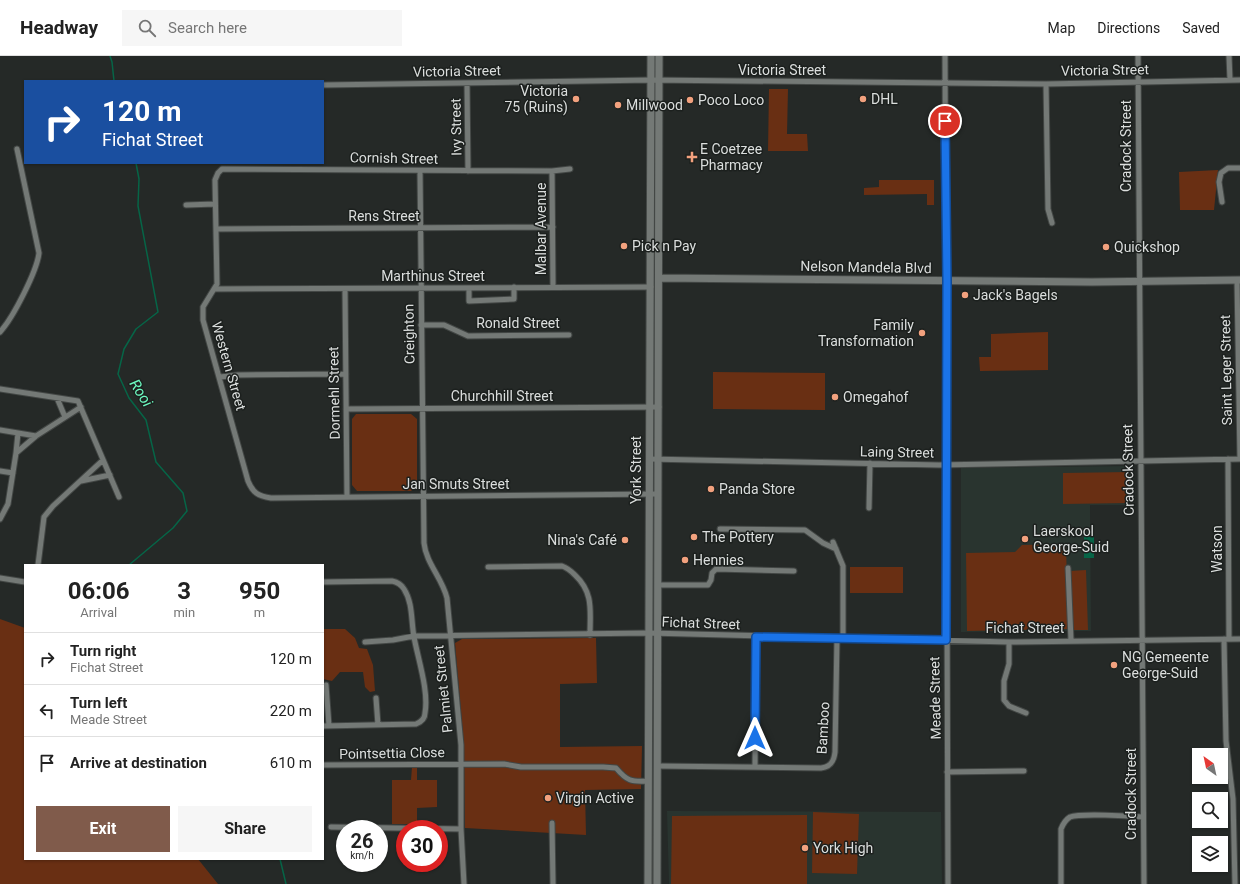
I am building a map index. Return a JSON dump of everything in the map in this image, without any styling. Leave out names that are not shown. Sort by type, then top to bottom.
[{"type":"main road","name":"York Street","points":[[651,56],[655,80],[659,278],[658,884]]},
{"type":"main road","name":"York Street","points":[[648,884],[649,407],[651,382],[651,287],[655,80],[659,56]]},
{"type":"main road","name":"Nelson Mandela Blvd","points":[[659,278],[947,281],[1238,280]]},
{"type":"main road","points":[[651,287],[659,278]]},
{"type":"street","name":"Meade Street","points":[[945,56],[948,884]]},
{"type":"street","name":"Cradock Street","points":[[1138,56],[1144,884]]},
{"type":"street","points":[[1229,56],[1230,80]]},
{"type":"street","name":"Victoria Street","points":[[324,85],[655,80],[1046,84],[1240,80]]},
{"type":"street","name":"Ivy Street","points":[[467,83],[468,171]]},
{"type":"street","points":[[1046,84],[1048,210],[1052,224]]},
{"type":"street","points":[[0,332],[8,324],[37,265],[39,253],[16,149]]},
{"type":"street","name":"Cornish Street","points":[[218,173],[222,169],[228,168],[420,171],[552,171],[570,169]]},
{"type":"street","points":[[1222,202],[1219,182],[1221,173],[1228,168],[1240,168]]},
{"type":"street","name":"Creighton","points":[[420,171],[423,496]]},
{"type":"street","name":"Malbar Avenue","points":[[552,171],[553,287]]},
{"type":"street","name":"Western Street","points":[[218,173],[215,180],[217,278],[215,290],[206,301],[202,313],[248,481],[255,494]]},
{"type":"street","points":[[186,205],[215,204]]},
{"type":"street","name":"Rens Street","points":[[216,229],[553,227]]},
{"type":"street","name":"Saint Leger Street","points":[[1238,280],[1240,459]]},
{"type":"street","name":"Marthinus Street","points":[[215,290],[651,287]]},
{"type":"street","points":[[469,288],[468,301],[514,300],[514,288]]},
{"type":"street","name":"Dormehl Street","points":[[345,289],[347,497]]},
{"type":"street","name":"Ronald Street","points":[[421,325],[444,325],[468,336],[569,335]]},
{"type":"street","points":[[220,377],[238,375],[346,374]]},
{"type":"street","points":[[0,389],[76,401],[81,408],[120,497]]},
{"type":"street","points":[[57,398],[65,417]]},
{"type":"street","name":"Churchhill Street","points":[[346,409],[659,407]]},
{"type":"street","points":[[16,453],[36,436],[81,408]]},
{"type":"street","points":[[0,430],[36,436]]},
{"type":"street","points":[[0,519],[8,504],[18,433]]},
{"type":"street","name":"Laing Street","points":[[649,459],[947,464],[1240,459]]},
{"type":"street","name":"Watson","points":[[1228,459],[1226,741],[1233,798],[1234,884]]},
{"type":"street","points":[[38,564],[44,517],[53,506],[103,460]]},
{"type":"street","points":[[869,508],[870,463]]},
{"type":"street","points":[[0,471],[13,473]]},
{"type":"street","points":[[80,481],[110,476]]},
{"type":"street","name":"Jan Smuts Street","points":[[255,494],[271,498],[658,494]]},
{"type":"street","name":"Palmiet Street","points":[[423,496],[424,549],[446,594],[461,745],[461,829],[464,884]]},
{"type":"street","points":[[0,511],[8,504]]},
{"type":"street","points":[[720,529],[805,530],[823,543],[836,549]]},
{"type":"street","name":"Bamboo","points":[[658,766],[826,768],[832,763],[835,752],[843,566],[833,542]]},
{"type":"street","points":[[488,567],[562,566],[570,570],[586,586],[589,594],[590,635]]},
{"type":"street","points":[[1068,568],[1070,640]]},
{"type":"street","points":[[658,585],[708,585],[711,580],[712,573],[716,570],[794,571]]},
{"type":"street","points":[[0,578],[24,582]]},
{"type":"street","points":[[324,582],[397,582],[402,585],[407,594],[421,668],[425,716],[422,721],[416,724],[324,726]]},
{"type":"street","name":"Fichat Street","points":[[364,642],[394,640],[414,636],[590,635],[649,633],[756,637],[1009,642],[1070,640],[1142,641],[1240,639]]},
{"type":"street","points":[[755,766],[756,637]]},
{"type":"street","points":[[1009,642],[1010,664],[1004,681],[1004,700],[1009,706],[1026,713]]},
{"type":"street","points":[[326,685],[329,726]]},
{"type":"street","points":[[376,698],[378,725]]},
{"type":"street","name":"Pointsettia Close","points":[[324,766],[504,764],[521,767],[611,767],[616,768],[622,776],[629,781],[648,782]]},
{"type":"street","points":[[947,772],[1024,771]]},
{"type":"street","points":[[1062,884],[1061,830],[1063,823],[1068,818],[1079,816],[1144,817]]},
{"type":"street","points":[[552,823],[553,884]]},
{"type":"street","points":[[331,827],[461,829]]},
{"type":"shaded area","points":[[769,89],[788,89],[787,134],[807,134],[808,151],[768,151]]},
{"type":"shaded area","points":[[1218,170],[1214,210],[1180,210],[1179,172]]},
{"type":"shaded area","points":[[879,180],[934,180],[934,205],[927,205],[927,194],[864,195],[864,188],[879,187]]},
{"type":"shaded area","points":[[1048,332],[1048,370],[980,371],[979,357],[991,357],[991,334]]},
{"type":"shaded area","points":[[713,372],[825,373],[825,410],[713,409]]},
{"type":"shaded area","points":[[356,414],[411,414],[417,419],[417,485],[411,491],[357,491],[352,485],[352,419]]},
{"type":"shaded area","name":"Laerskool George-Suid","points":[[1134,466],[1134,505],[1090,505],[1091,631],[961,632],[961,468]]},
{"type":"shaded area","points":[[1129,472],[1129,503],[1063,504],[1063,473]]},
{"type":"shaded area","points":[[1084,537],[1094,537],[1094,558],[1084,558]]},
{"type":"shaded area","points":[[1066,544],[1068,629],[967,631],[966,553],[1015,552],[1022,545]]},
{"type":"shaded area","points":[[850,567],[903,567],[903,593],[850,593]]},
{"type":"shaded area","points":[[1086,570],[1088,630],[1072,630],[1070,571]]},
{"type":"shaded area","points":[[0,619],[24,628],[24,860],[199,860],[218,884],[0,884]]},
{"type":"shaded area","points":[[324,629],[345,629],[355,638],[359,648],[367,649],[373,665],[375,691],[370,692],[365,687],[363,672],[340,672],[332,681],[324,679]]},
{"type":"shaded area","points":[[596,638],[597,683],[560,684],[560,747],[642,746],[641,789],[585,790],[586,835],[465,828],[464,745],[455,643],[462,639]]},
{"type":"shaded area","points":[[412,767],[417,767],[417,780],[437,780],[437,807],[417,808],[417,820],[396,820],[396,824],[392,824],[392,780],[411,780]]},
{"type":"shaded area","name":"York High","points":[[667,811],[941,812],[942,884],[669,884]]},
{"type":"shaded area","points":[[813,812],[859,814],[857,874],[812,873]]},
{"type":"shaded area","points":[[807,815],[807,884],[671,884],[672,816]]},
{"type":"waterway","name":"Rooi","points":[[110,56],[114,80]]},
{"type":"waterway","name":"Rooi","points":[[130,564],[173,528],[187,511],[183,493],[156,462],[146,420],[129,398],[118,374],[124,349],[136,329],[158,312],[138,206],[139,179],[136,164]]},
{"type":"waterway","name":"Rooi","points":[[280,860],[286,884]]},
{"type":"place","name":"Victoria 75 (Ruins)","points":[[576,99]]},
{"type":"place","name":"DHL","points":[[863,99]]},
{"type":"place","name":"Poco Loco","points":[[690,100]]},
{"type":"place","name":"Millwood","points":[[618,105]]},
{"type":"place","name":"E Coetzee Pharmacy","points":[[692,157]]},
{"type":"place","name":"Pick n Pay","points":[[624,246]]},
{"type":"place","name":"Quickshop","points":[[1106,247]]},
{"type":"place","name":"Jack's Bagels","points":[[965,295]]},
{"type":"place","name":"Family Transformation","points":[[922,333]]},
{"type":"place","name":"Omegahof","points":[[835,397]]},
{"type":"place","name":"Panda Store","points":[[711,489]]},
{"type":"place","name":"The Pottery","points":[[694,537]]},
{"type":"place","name":"Laerskool George-Suid","points":[[1025,539]]},
{"type":"place","name":"Nina's Café","points":[[625,540]]},
{"type":"place","name":"Hennies","points":[[685,560]]},
{"type":"place","name":"NG Gemeente George-Suid","points":[[1114,665]]},
{"type":"place","name":"Virgin Active","points":[[548,798]]},
{"type":"place","name":"York High","points":[[805,848]]},
{"type":"route","points":[[755,738],[756,637],[946,640],[947,281],[945,121]]}]
